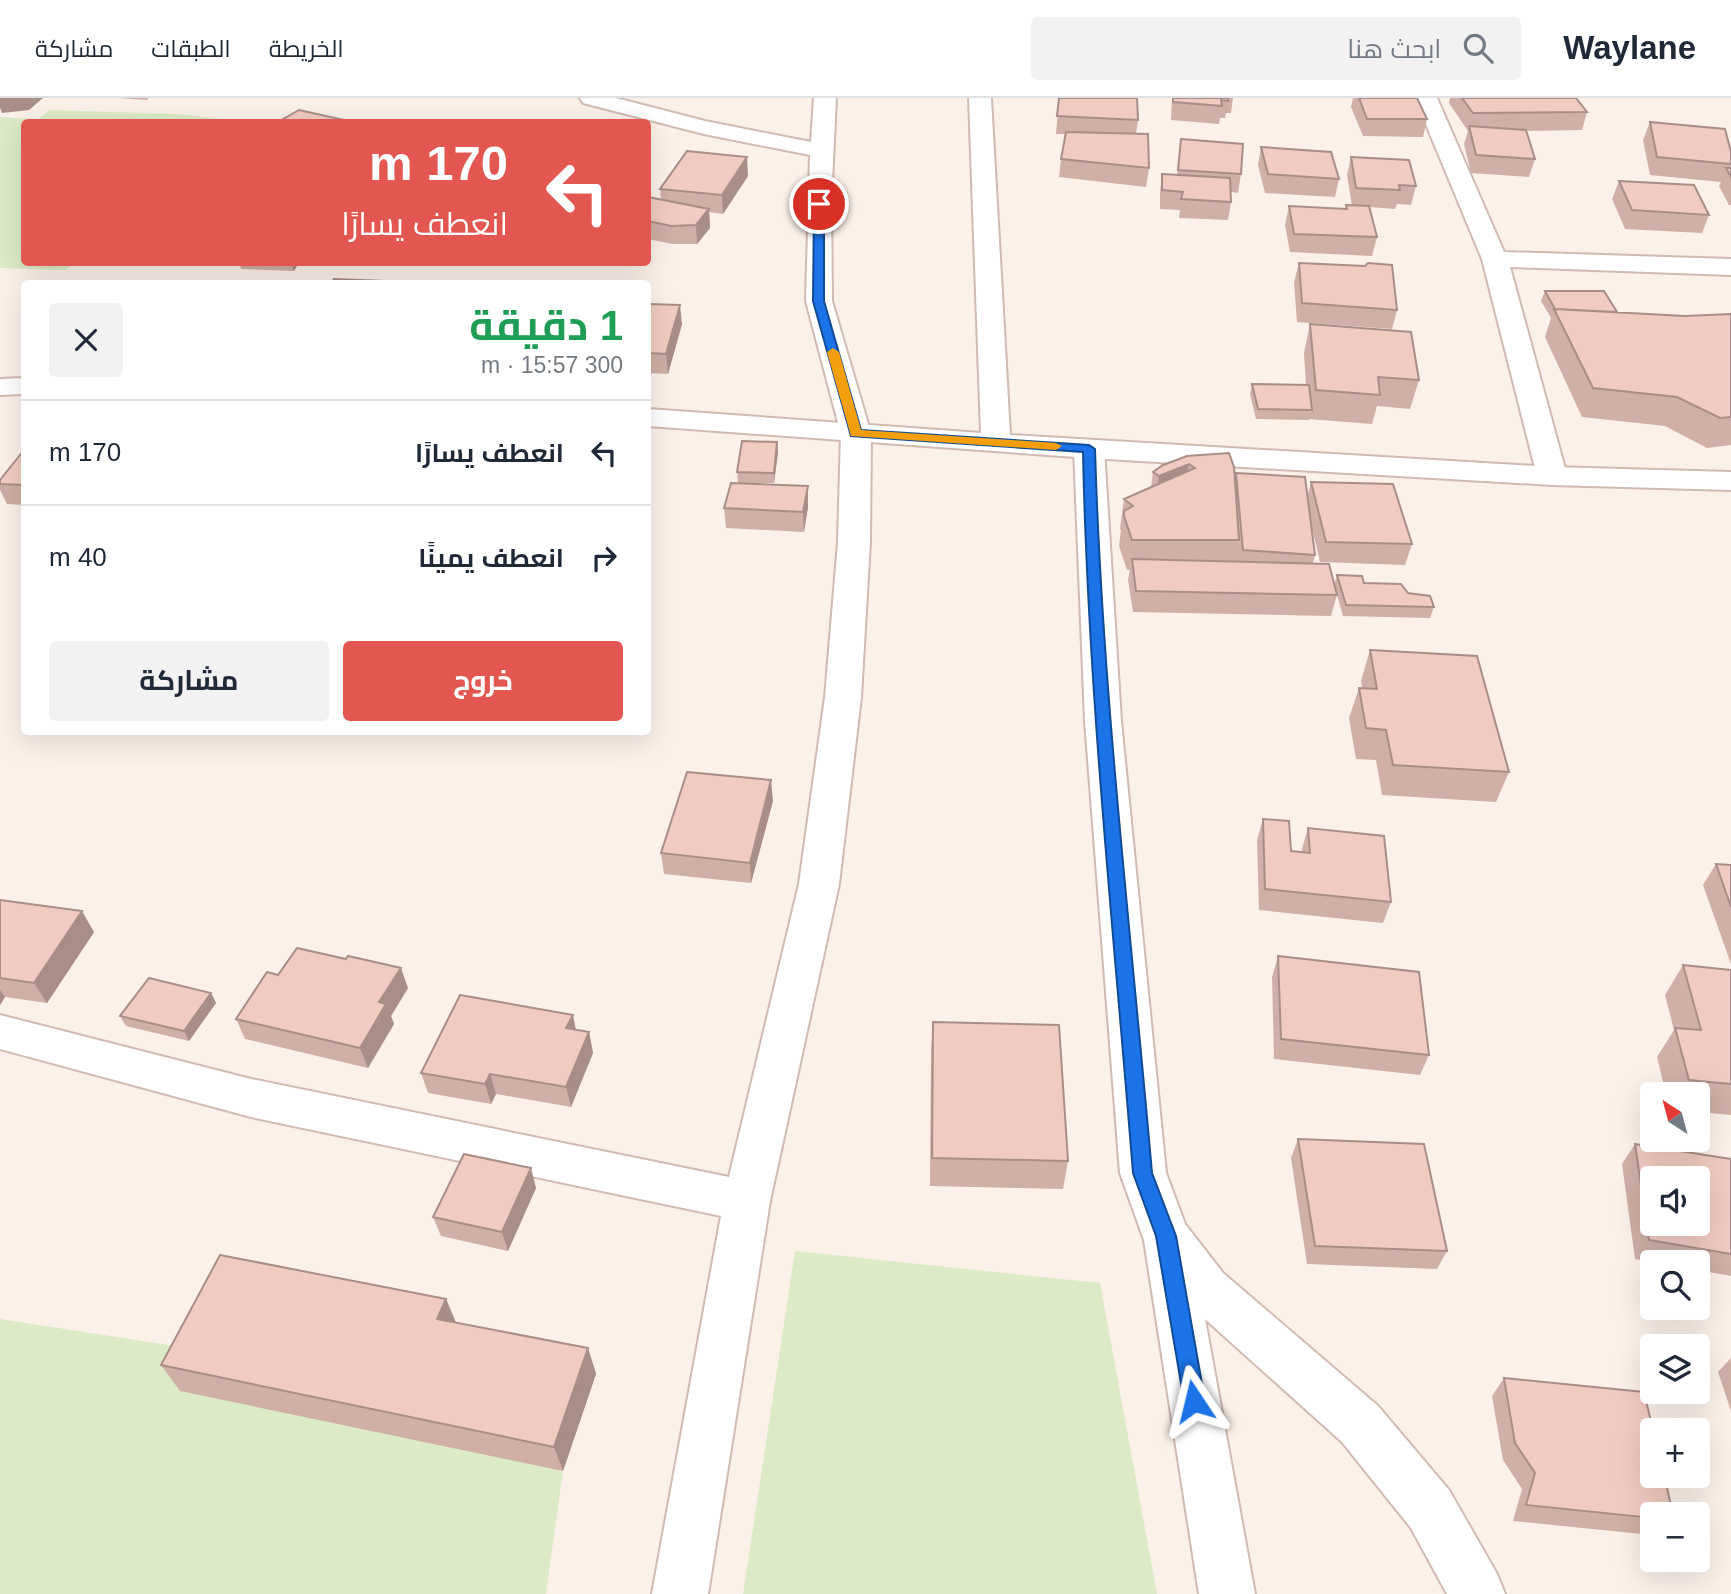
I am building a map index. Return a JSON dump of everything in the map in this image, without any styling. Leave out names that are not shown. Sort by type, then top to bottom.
[{"type":"street","points":[[592,98],[704,127],[822,151]]},
{"type":"street","points":[[680,1594],[747,1201],[819,884],[843,696],[854,542],[856,434],[819,301],[819,204],[825,98]]},
{"type":"street","points":[[980,98],[996,441]]},
{"type":"street","points":[[1426,98],[1495,259],[1552,476]]},
{"type":"street","points":[[1495,259],[1731,267]]},
{"type":"street","points":[[0,387],[21,386]]},
{"type":"street","points":[[651,418],[1089,449],[1552,476],[1731,481]]},
{"type":"street","points":[[1089,449],[1091,549],[1100,672],[1143,1173],[1166,1236],[1227,1594]]},
{"type":"street","points":[[0,1032],[251,1098],[747,1201]]},
{"type":"street","points":[[1166,1236],[1206,1289],[1360,1424],[1430,1509],[1478,1594]]},
{"type":"green space","points":[[50,110],[176,114],[223,119],[38,119]]},
{"type":"green space","points":[[0,117],[38,119],[21,119],[21,266],[71,266],[66,270],[0,268]]},
{"type":"green space","points":[[795,1251],[1100,1283],[1157,1594],[743,1594]]},
{"type":"green space","points":[[0,1319],[201,1350],[563,1471],[546,1594],[0,1594]]},
{"type":"building","points":[[1059,98],[1137,98],[1138,120],[1057,116]]},
{"type":"building","points":[[1173,98],[1228,98],[1228,101],[1221,100],[1222,106],[1173,102]]},
{"type":"building","points":[[1359,98],[1417,98],[1427,119],[1367,119]]},
{"type":"building","points":[[1462,98],[1576,98],[1587,112],[1473,113]]},
{"type":"building","points":[[299,110],[340,119],[283,119]]},
{"type":"building","points":[[1650,122],[1725,129],[1731,164],[1657,157]]},
{"type":"building","points":[[1469,126],[1526,130],[1535,159],[1476,155]]},
{"type":"building","points":[[1066,132],[1148,134],[1149,168],[1061,159]]},
{"type":"building","points":[[1181,139],[1243,144],[1241,174],[1178,170]]},
{"type":"building","points":[[1261,147],[1331,152],[1339,179],[1268,174]]},
{"type":"building","points":[[687,151],[747,157],[722,195],[660,189]]},
{"type":"building","points":[[1351,157],[1409,160],[1416,186],[1399,185],[1400,190],[1356,188]]},
{"type":"building","points":[[1162,174],[1230,178],[1231,202],[1181,199],[1183,192],[1162,190]]},
{"type":"building","points":[[1619,181],[1694,185],[1709,215],[1632,210]]},
{"type":"building","points":[[651,198],[709,209],[696,225],[671,226],[651,222]]},
{"type":"building","points":[[1346,205],[1369,206],[1377,237],[1294,234],[1289,206],[1347,209]]},
{"type":"building","points":[[1299,263],[1392,265],[1397,310],[1302,303]]},
{"type":"building","points":[[1545,291],[1604,291],[1617,312],[1555,309]]},
{"type":"building","points":[[651,304],[680,305],[666,354],[651,353]]},
{"type":"building","points":[[1554,309],[1685,316],[1731,314],[1731,417],[1720,418],[1677,397],[1593,388]]},
{"type":"building","points":[[1310,324],[1411,332],[1419,380],[1378,377],[1380,395],[1316,390]]},
{"type":"building","points":[[1252,384],[1309,385],[1312,410],[1258,409]]},
{"type":"building","points":[[742,441],[777,442],[774,473],[737,472]]},
{"type":"building","points":[[1229,453],[1234,467],[1239,540],[1132,540],[1124,511],[1133,506],[1124,499],[1195,468],[1189,464],[1159,476],[1153,472],[1187,456]]},
{"type":"building","points":[[21,454],[21,485],[0,484],[0,480]]},
{"type":"building","points":[[1236,473],[1305,477],[1315,555],[1243,550]]},
{"type":"building","points":[[1311,482],[1393,484],[1412,544],[1326,542]]},
{"type":"building","points":[[731,483],[808,486],[803,512],[724,508]]},
{"type":"building","points":[[1132,559],[1329,564],[1337,595],[1136,591]]},
{"type":"building","points":[[1337,575],[1362,576],[1364,583],[1401,584],[1408,593],[1430,596],[1434,607],[1346,605]]},
{"type":"building","points":[[1370,650],[1477,656],[1509,772],[1393,765],[1386,730],[1366,728],[1359,688],[1377,689]]},
{"type":"building","points":[[687,772],[771,780],[750,863],[661,853]]},
{"type":"building","points":[[1263,819],[1289,821],[1291,851],[1310,853],[1308,828],[1384,836],[1391,902],[1265,889]]},
{"type":"building","points":[[1716,864],[1731,865],[1731,907]]},
{"type":"building","points":[[0,900],[82,911],[34,983],[0,978]]},
{"type":"building","points":[[297,948],[401,968],[379,1002],[386,1004],[360,1048],[236,1019],[267,972],[278,975]]},
{"type":"building","points":[[1278,956],[1419,972],[1429,1055],[1281,1039]]},
{"type":"building","points":[[1683,965],[1731,970],[1731,1084],[1689,1080],[1675,1028],[1701,1030]]},
{"type":"building","points":[[149,978],[211,993],[184,1031],[120,1016]]},
{"type":"building","points":[[460,995],[573,1015],[566,1028],[589,1032],[566,1087],[490,1074],[485,1084],[421,1073]]},
{"type":"building","points":[[933,1022],[1059,1025],[1068,1161],[932,1158]]},
{"type":"building","points":[[1298,1139],[1424,1144],[1447,1251],[1315,1246]]},
{"type":"building","points":[[1635,1144],[1640,1145],[1640,1152],[1686,1152],[1731,1159],[1731,1254],[1649,1240],[1648,1236],[1710,1236],[1710,1166],[1640,1166],[1640,1178]]},
{"type":"building","points":[[464,1154],[531,1168],[502,1232],[433,1217]]},
{"type":"building","points":[[220,1255],[446,1299],[437,1319],[588,1348],[554,1447],[161,1365]]},
{"type":"building","points":[[1504,1378],[1640,1392],[1640,1404],[1647,1404],[1650,1418],[1640,1418],[1640,1488],[1667,1488],[1670,1502],[1640,1502],[1640,1517],[1526,1505],[1535,1473],[1515,1443]]},
{"type":"slow traffic","points":[[833,352],[856,434],[1056,446]]},
{"type":"route","points":[[819,204],[819,301],[856,434],[1089,449],[1091,549],[1100,672],[1143,1173],[1166,1236],[1194,1401]]}]
